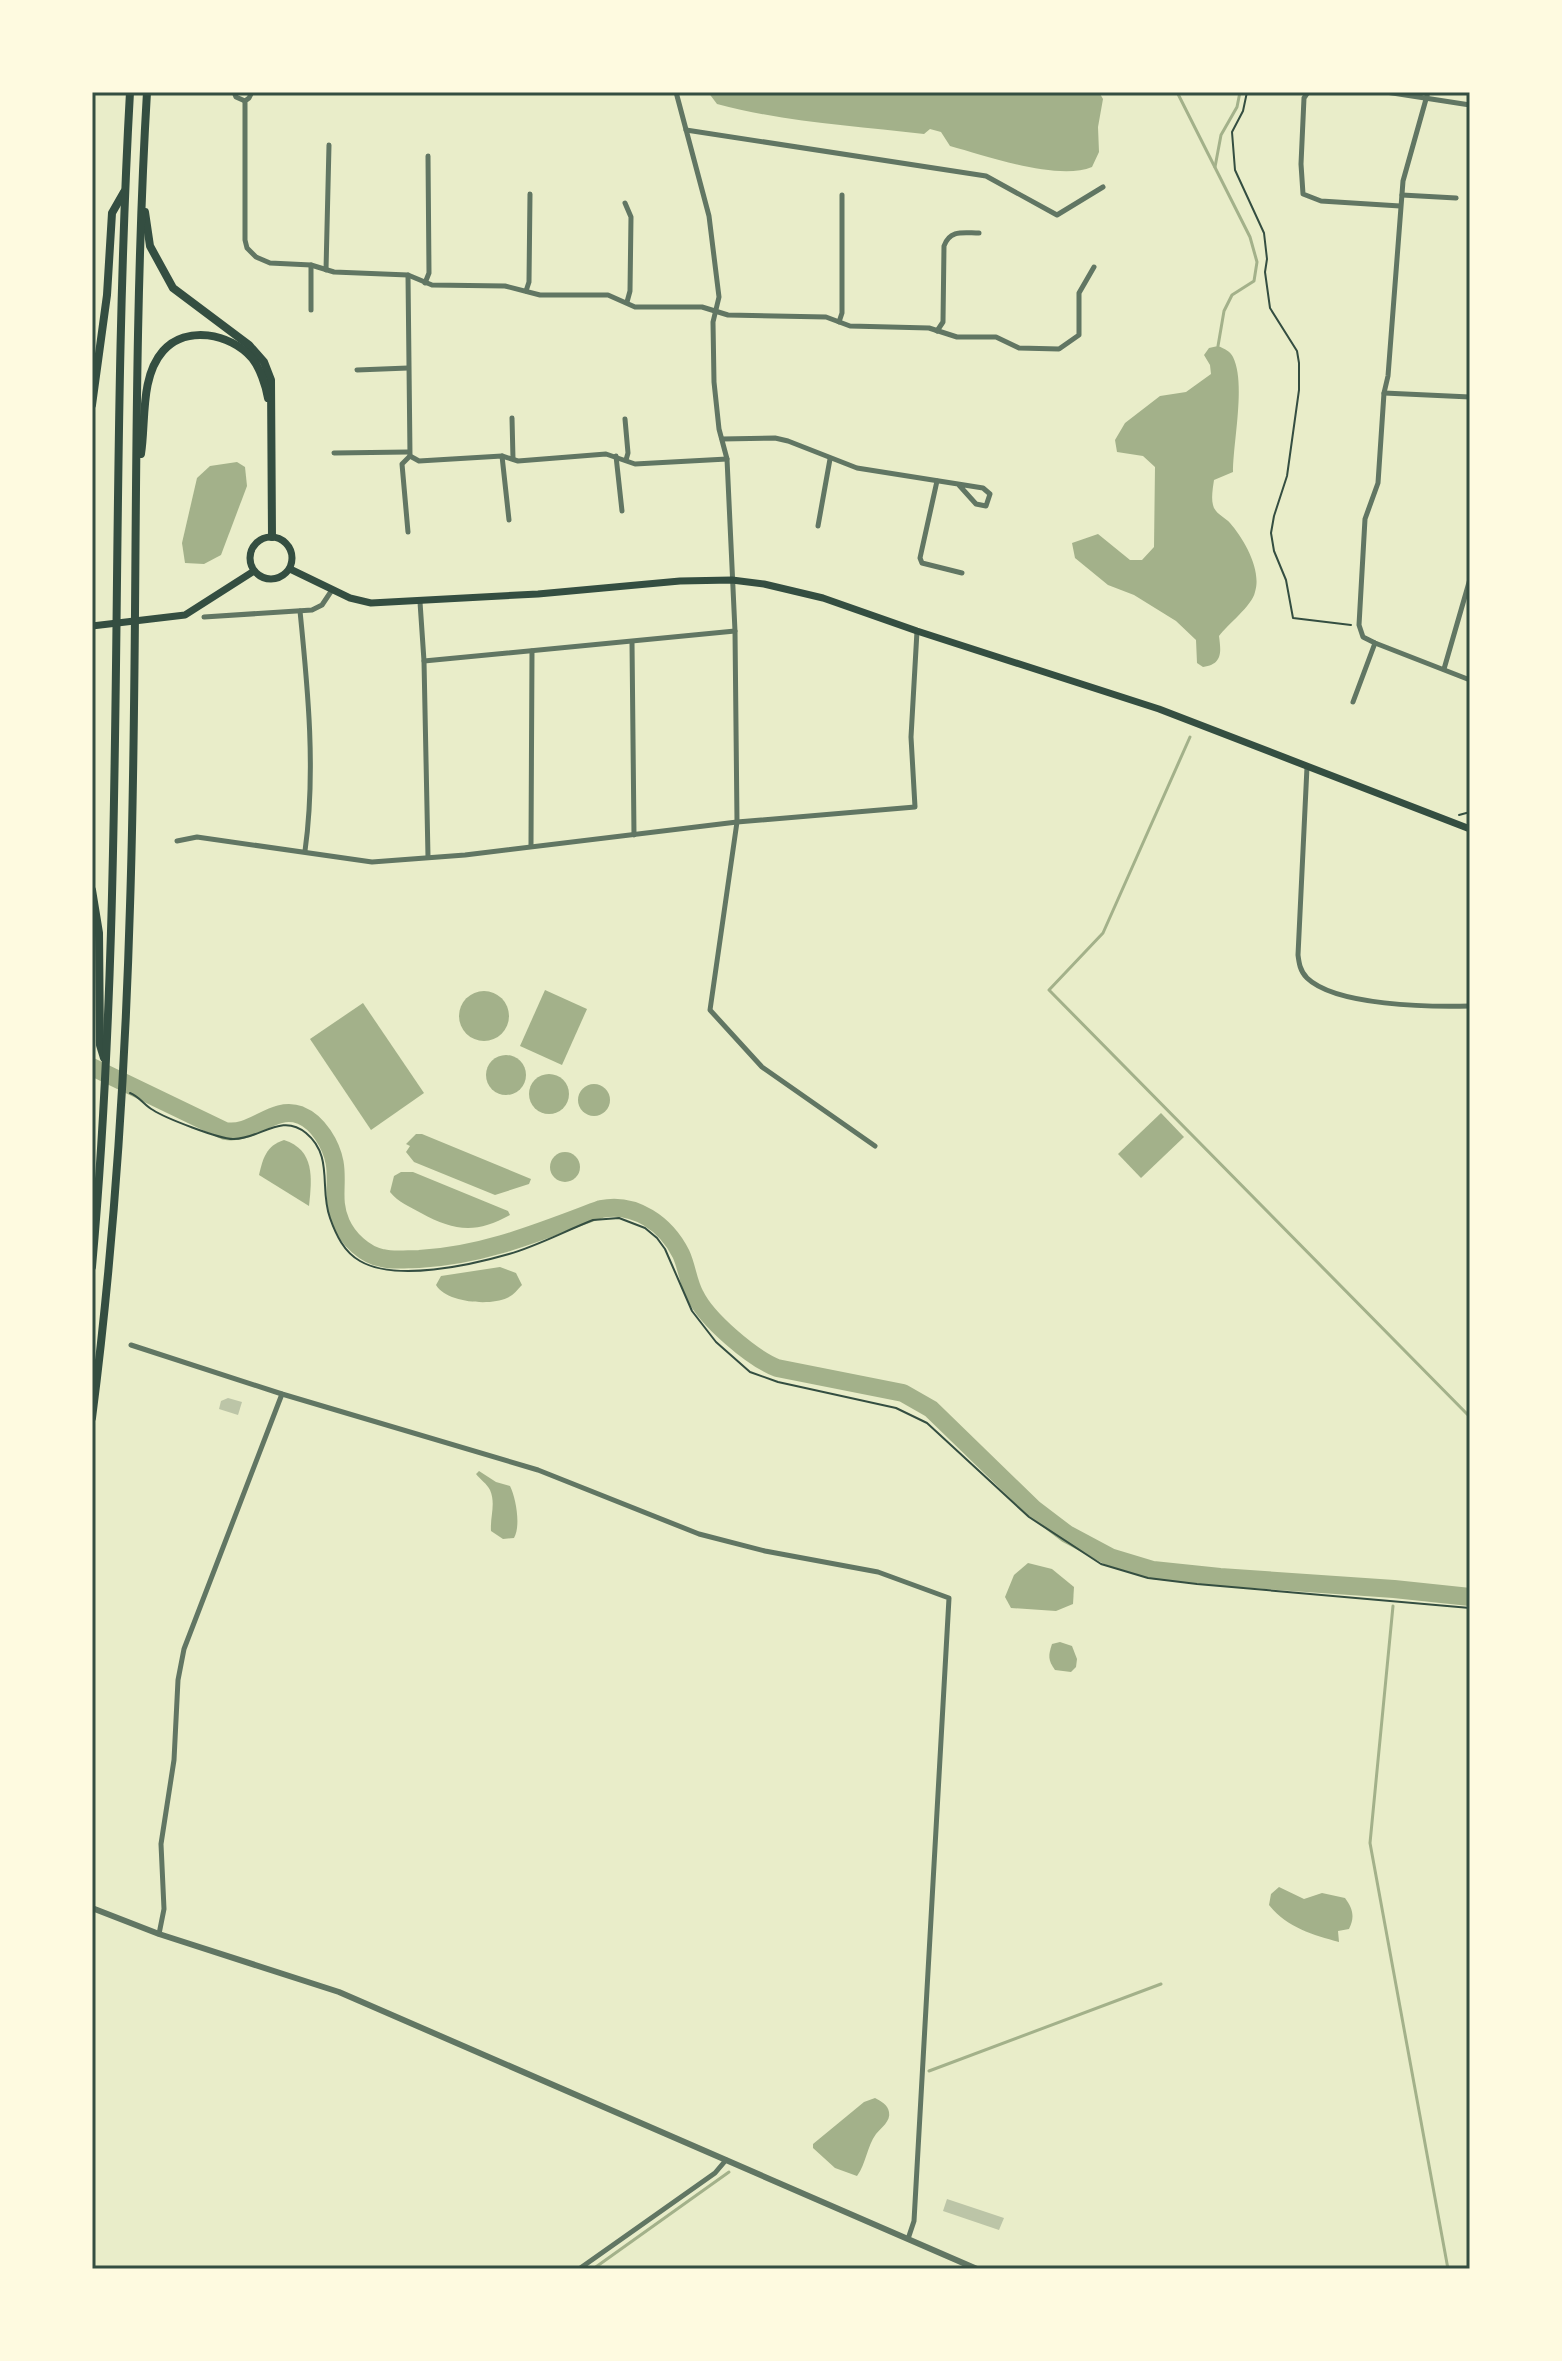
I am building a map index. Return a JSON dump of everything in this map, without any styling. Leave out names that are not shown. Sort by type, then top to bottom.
[{"type":"highway","points":[[92,1267],[113,910],[124,191],[130,92]]},
{"type":"highway","points":[[92,1418],[104,1328],[124,1094],[142,188],[147,92]]},
{"type":"highway","points":[[142,188],[150,246],[173,288],[239,337],[264,362],[271,380],[272,537]]},
{"type":"highway","points":[[92,405],[107,295],[112,213],[124,191]]},
{"type":"highway","points":[[136,474],[151,374],[164,350],[184,337],[215,336],[251,357],[267,392],[271,432]]},
{"type":"highway","points":[[92,890],[99,933],[100,1045],[106,1062]]},
{"type":"main road","points":[[262,538],[283,540],[293,558],[290,569],[283,576],[269,580],[254,571],[250,562],[252,548],[262,538]]},
{"type":"main road","points":[[290,569],[332,590],[371,603],[420,602],[680,581],[732,580],[764,584],[823,598],[1159,709],[1470,829]]},
{"type":"main road","points":[[92,626],[185,615],[254,571]]},
{"type":"street","points":[[234,92],[245,101]]},
{"type":"street","points":[[252,92],[245,101],[247,248],[256,257],[270,263],[408,275],[425,283],[505,286],[540,295],[608,295],[635,307],[702,307],[728,315],[826,317],[850,326],[929,328],[957,337],[996,337],[1019,348],[1059,349],[1079,335],[1079,293],[1094,267]]},
{"type":"street","points":[[676,92],[709,216],[719,297],[713,322],[714,382],[719,429],[727,459],[735,631],[737,822],[710,1010],[762,1067],[875,1146]]},
{"type":"street","points":[[1308,92],[1304,98],[1303,194],[1321,201],[1401,206]]},
{"type":"street","points":[[1386,92],[1428,95],[1470,105]]},
{"type":"street","points":[[1428,95],[1402,195],[1378,483],[1365,519],[1359,625],[1363,637],[1375,643],[1470,680]]},
{"type":"street","points":[[686,130],[986,176],[1057,215],[1103,187]]},
{"type":"street","points":[[326,270],[329,145]]},
{"type":"street","points":[[425,283],[429,273],[428,156]]},
{"type":"street","points":[[526,291],[529,282],[530,194]]},
{"type":"street","points":[[839,322],[842,313],[842,195]]},
{"type":"street","points":[[1402,195],[1456,198]]},
{"type":"street","points":[[625,203],[631,217],[630,291],[627,302]]},
{"type":"street","points":[[937,331],[943,322],[944,246],[947,238],[956,232],[979,233]]},
{"type":"street","points":[[311,265],[311,310]]},
{"type":"street","points":[[408,275],[409,454],[402,464],[408,532]]},
{"type":"street","points":[[357,370],[408,368]]},
{"type":"street","points":[[1384,393],[1470,397]]},
{"type":"street","points":[[512,418],[513,459]]},
{"type":"street","points":[[625,419],[626,460]]},
{"type":"street","points":[[722,439],[775,438],[857,468],[937,481],[958,484],[983,488],[990,494],[986,506],[976,504],[958,484]]},
{"type":"street","points":[[334,453],[409,454],[419,461],[502,456],[518,461],[606,454],[635,464],[727,459]]},
{"type":"street","points":[[502,456],[509,520]]},
{"type":"street","points":[[616,456],[622,511]]},
{"type":"street","points":[[818,526],[830,459]]},
{"type":"street","points":[[937,481],[920,558],[922,563],[962,573]]},
{"type":"street","points":[[1444,669],[1470,579]]},
{"type":"street","points":[[204,617],[312,610],[322,605],[332,590]]},
{"type":"street","points":[[420,602],[428,857]]},
{"type":"street","points":[[300,611],[308,704],[311,804],[305,851]]},
{"type":"street","points":[[424,661],[735,631]]},
{"type":"street","points":[[177,841],[197,837],[372,862],[465,855],[737,822],[915,807],[911,737],[917,631]]},
{"type":"street","points":[[632,642],[634,835]]},
{"type":"street","points":[[1353,702],[1375,643]]},
{"type":"street","points":[[531,845],[532,651]]},
{"type":"street","points":[[1307,767],[1298,955],[1304,976],[1319,987],[1417,1008],[1470,1006]]},
{"type":"street","points":[[131,1345],[282,1394],[538,1470],[699,1534],[765,1551],[878,1572],[949,1598],[914,2221],[908,2239]]},
{"type":"street","points":[[159,1934],[164,1909],[161,1844],[174,1760],[178,1680],[184,1649],[282,1394]]},
{"type":"street","points":[[92,1908],[159,1934],[339,1992],[977,2269]]},
{"type":"street","points":[[579,2269],[715,2173],[726,2160]]},
{"type":"path","points":[[1247,92],[1243,111],[1232,132],[1235,170],[1264,233],[1270,308],[1297,351],[1299,363],[1299,390],[1287,476],[1271,533],[1274,551],[1286,580],[1293,618],[1359,625]]},
{"type":"path","points":[[124,1094],[143,1099],[151,1110],[223,1138],[244,1139],[284,1124],[298,1127],[322,1154],[328,1214],[337,1237],[351,1254],[373,1267],[408,1271],[461,1265],[511,1254],[607,1217],[645,1228],[665,1249],[692,1311],[716,1342],[750,1372],[778,1382],[896,1408],[927,1423],[1029,1517],[1101,1564],[1148,1578],[1197,1584],[1470,1608]]},
{"type":"shaded area","points":[[708,92],[1099,92],[1103,99],[1098,127],[1099,152],[1092,167],[1078,171],[1042,169],[950,146],[941,132],[930,129],[924,134],[768,115],[717,104]]},
{"type":"shaded area","points":[[1218,346],[1233,357],[1239,397],[1233,472],[1214,480],[1212,502],[1246,546],[1257,583],[1249,603],[1219,636],[1217,660],[1203,667],[1197,663],[1196,640],[1176,621],[1134,595],[1108,585],[1075,558],[1072,543],[1098,534],[1130,560],[1142,560],[1154,547],[1155,467],[1143,456],[1117,452],[1115,440],[1125,423],[1160,396],[1186,392],[1211,374],[1204,355],[1209,348]]},
{"type":"shaded area","points":[[237,462],[245,467],[247,486],[221,555],[204,564],[185,563],[182,543],[197,478],[210,466]]},
{"type":"shaded area","points":[[545,990],[587,1009],[562,1065],[520,1046]]},
{"type":"shaded area","points":[[484,991],[501,999],[509,1016],[501,1033],[484,1041],[467,1033],[459,1016],[467,999]]},
{"type":"shaded area","points":[[363,1003],[424,1093],[371,1130],[310,1039]]},
{"type":"shaded area","points":[[506,1055],[520,1061],[526,1075],[520,1089],[506,1095],[492,1089],[486,1075],[492,1061]]},
{"type":"shaded area","points":[[549,1074],[563,1080],[569,1094],[563,1108],[549,1114],[535,1108],[529,1094],[535,1080]]},
{"type":"shaded area","points":[[594,1084],[605,1089],[610,1100],[605,1111],[594,1116],[583,1111],[578,1100],[583,1089]]},
{"type":"shaded area","points":[[1161,1113],[1184,1137],[1141,1178],[1118,1154]]},
{"type":"shaded area","points":[[416,1134],[531,1179],[529,1184],[495,1195],[414,1162],[406,1152],[410,1146],[406,1144]]},
{"type":"shaded area","points":[[284,1140],[294,1145],[306,1158],[311,1175],[309,1206],[259,1175],[266,1153]]},
{"type":"shaded area","points":[[565,1152],[571,1153],[579,1161],[579,1173],[571,1181],[565,1182],[559,1181],[551,1173],[550,1167],[551,1161],[559,1153]]},
{"type":"shaded area","points":[[401,1172],[413,1172],[508,1211],[510,1215],[476,1227],[444,1224],[404,1204],[390,1192],[394,1176]]},
{"type":"shaded area","points":[[500,1267],[516,1273],[522,1285],[512,1295],[500,1300],[480,1302],[459,1299],[449,1296],[436,1285],[441,1276]]},
{"type":"shaded area","points":[[479,1471],[496,1482],[510,1486],[517,1512],[514,1538],[503,1539],[491,1531],[492,1495],[476,1474]]},
{"type":"shaded area","points":[[1028,1563],[1052,1569],[1074,1587],[1073,1604],[1056,1611],[1011,1608],[1005,1597],[1014,1575]]},
{"type":"shaded area","points":[[1060,1642],[1072,1646],[1077,1659],[1076,1667],[1071,1672],[1055,1670],[1050,1661],[1052,1644]]},
{"type":"shaded area","points":[[1279,1887],[1304,1899],[1322,1893],[1345,1898],[1352,1913],[1349,1929],[1338,1931],[1339,1942],[1292,1925],[1269,1905],[1271,1894]]},
{"type":"shaded area","points":[[875,2098],[886,2105],[889,2115],[873,2139],[860,2171],[857,2176],[835,2168],[813,2148],[813,2144],[864,2102]]},
{"type":"building","points":[[228,1398],[242,1402],[238,1415],[219,1409],[221,1401]]},
{"type":"building","points":[[947,2199],[1004,2218],[999,2230],[943,2211]]},
{"type":"waterway","points":[[1177,92],[1250,237],[1257,262],[1254,281],[1232,295],[1224,311],[1218,346]]},
{"type":"waterway","points":[[1215,167],[1221,135],[1237,107],[1240,92]]},
{"type":"waterway","points":[[1190,737],[1103,933],[1049,990],[1470,1417]]},
{"type":"waterway","points":[[92,1067],[225,1131],[245,1129],[281,1114],[290,1113],[307,1119],[323,1135],[330,1148],[336,1170],[337,1212],[344,1229],[363,1250],[382,1258],[419,1259],[466,1253],[512,1241],[601,1209],[637,1212],[658,1225],[675,1243],[701,1305],[743,1347],[777,1368],[903,1393],[931,1409],[1034,1509],[1067,1534],[1110,1557],[1153,1570],[1470,1597]]},
{"type":"waterway","points":[[1393,1606],[1370,1843],[1448,2269]]},
{"type":"waterway","points":[[929,2071],[1161,1984]]},
{"type":"waterway","points":[[593,2269],[729,2172]]}]
